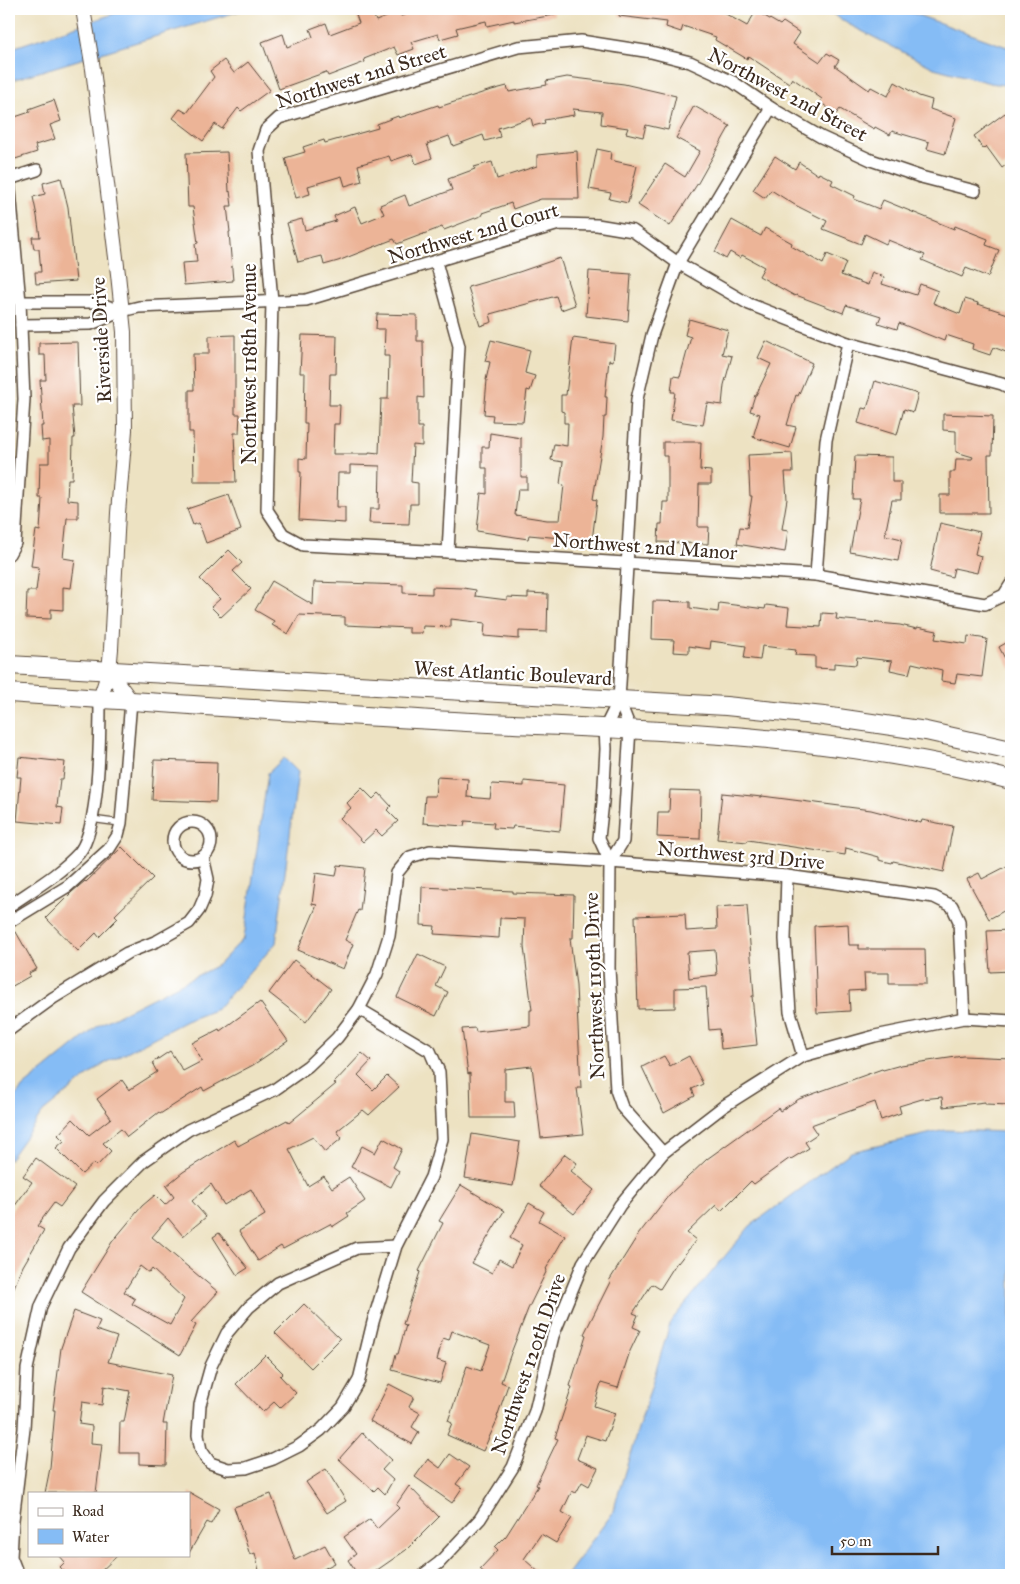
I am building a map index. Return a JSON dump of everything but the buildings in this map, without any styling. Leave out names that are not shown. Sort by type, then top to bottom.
[{"type":"main road","name":"West Atlantic Boulevard","points":[[9,665],[726,706],[824,716],[926,731],[1011,750]]},
{"type":"main road","points":[[9,693],[476,722],[630,728],[775,740],[920,759],[1011,780]]},
{"type":"street","name":"Riverside Drive","points":[[84,11],[93,69],[124,332],[125,430],[118,513],[110,671],[100,699]]},
{"type":"street","name":"Northwest 2nd Street","points":[[266,130],[279,118],[518,47],[581,41],[651,52],[690,62],[733,82],[771,108],[821,137],[870,160],[921,177],[976,191]]},
{"type":"street","name":"Northwest 119th Drive","points":[[663,1153],[622,1107],[616,1090],[608,968],[610,862],[599,838],[606,749],[605,728],[619,700],[637,399],[652,334],[678,264],[771,108]]},
{"type":"street","name":"Northwest 118th Avenue","points":[[266,130],[259,151],[272,301],[267,510],[283,534]]},
{"type":"street","points":[[9,554],[15,542],[24,399],[20,302],[9,179],[37,170]]},
{"type":"street","name":"Northwest 2nd Court","points":[[21,325],[91,324],[122,311],[139,307],[306,300],[559,224],[597,224],[634,231],[678,264],[749,304],[848,343],[1002,384],[1011,389]]},
{"type":"street","points":[[436,262],[459,346],[448,552]]},
{"type":"street","name":"Northwest 2nd Court","points":[[20,302],[94,302],[122,311]]},
{"type":"street","points":[[816,575],[826,440],[848,343]]},
{"type":"street","name":"Northwest 2nd Manor","points":[[283,534],[304,545],[816,575],[985,604],[1004,595],[1011,584]]},
{"type":"street","points":[[9,922],[68,886],[109,849],[118,835],[121,824],[131,701],[110,671]]},
{"type":"street","points":[[9,906],[63,867],[80,852],[89,833],[99,762],[100,699]]},
{"type":"street","name":"Northwest 119th Drive","points":[[610,862],[623,841],[630,728],[619,700]]},
{"type":"street","name":"Northwest 3rd Drive","points":[[359,1009],[377,974],[389,936],[397,873],[410,857],[430,851],[610,862],[787,876],[934,897],[952,906],[959,921],[964,1018]]},
{"type":"street","points":[[9,1030],[53,998],[127,953],[157,941],[189,923],[199,910],[205,896],[208,879],[204,857]]},
{"type":"street","points":[[787,876],[786,939],[790,1012],[803,1056]]},
{"type":"street","points":[[18,1575],[11,1557],[13,1520],[24,1428],[27,1369],[41,1306],[69,1248],[104,1201],[144,1161],[188,1130],[274,1090],[308,1066],[337,1038],[359,1009],[430,1051],[439,1072],[442,1139],[431,1177],[396,1246],[373,1322],[359,1380],[343,1407],[321,1430],[299,1446],[273,1460],[246,1468],[228,1469],[210,1463],[201,1450],[198,1435],[200,1405],[211,1366],[227,1333],[249,1306],[278,1282],[357,1248],[396,1246]]},
{"type":"street","name":"Northwest 120th Drive","points":[[423,1575],[439,1563],[480,1519],[513,1467],[535,1411],[554,1336],[583,1263],[620,1205],[663,1153],[724,1106],[803,1056],[875,1036],[964,1018],[1011,1021]]},
{"type":"lane","points":[[91,819],[121,824]]},
{"type":"water","points":[[128,9],[246,9],[9,81],[9,49]]},
{"type":"water","points":[[825,9],[901,9],[1011,47],[1011,86],[990,83],[934,68],[848,24]]},
{"type":"water","points":[[284,758],[298,772],[276,943],[217,1009],[186,1021],[100,1066],[43,1112],[9,1160],[9,1104],[23,1087],[99,1025],[218,965],[244,938],[268,773]]},
{"type":"water","points":[[945,1130],[1011,1132],[1011,1575],[566,1575],[612,1514],[671,1321],[750,1226],[851,1152]]}]
